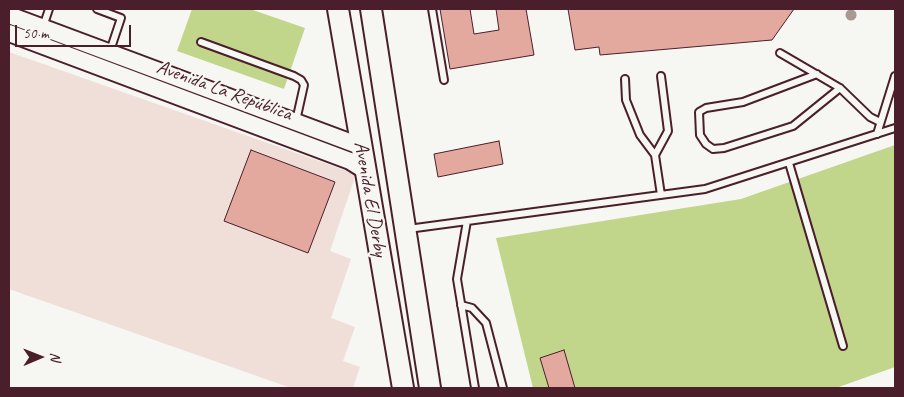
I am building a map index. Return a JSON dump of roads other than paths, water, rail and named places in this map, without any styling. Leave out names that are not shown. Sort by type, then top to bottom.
[{"type":"main road","name":"Avenida El Derby","points":[[338,9],[403,388]]},
{"type":"main road","name":"Avenida El Derby","points":[[371,9],[407,229],[430,388]]},
{"type":"street","name":"Avenida La República","points":[[9,15],[360,146]]},
{"type":"street","name":"Avenida La República","points":[[9,33],[350,161],[366,171]]},
{"type":"lane","points":[[43,28],[49,9]]},
{"type":"lane","points":[[97,9],[121,18],[110,52]]},
{"type":"lane","points":[[432,9],[444,80]]},
{"type":"lane","points":[[201,42],[294,76],[300,80],[304,85],[296,121]]},
{"type":"lane","points":[[780,53],[840,88],[870,117],[880,122]]},
{"type":"lane","points":[[817,74],[742,102],[706,108],[699,112],[700,135],[706,144],[713,148],[724,148],[793,126],[840,88]]},
{"type":"lane","points":[[655,155],[668,131],[661,76]]},
{"type":"lane","points":[[877,134],[895,76]]},
{"type":"lane","points":[[625,79],[626,100],[640,135],[655,155],[661,195]]},
{"type":"lane","points":[[407,229],[705,189],[895,128]]},
{"type":"lane","points":[[789,163],[843,346]]},
{"type":"lane","points":[[467,221],[456,278],[475,388]]},
{"type":"lane","points":[[461,305],[472,308],[486,323],[504,388]]}]
